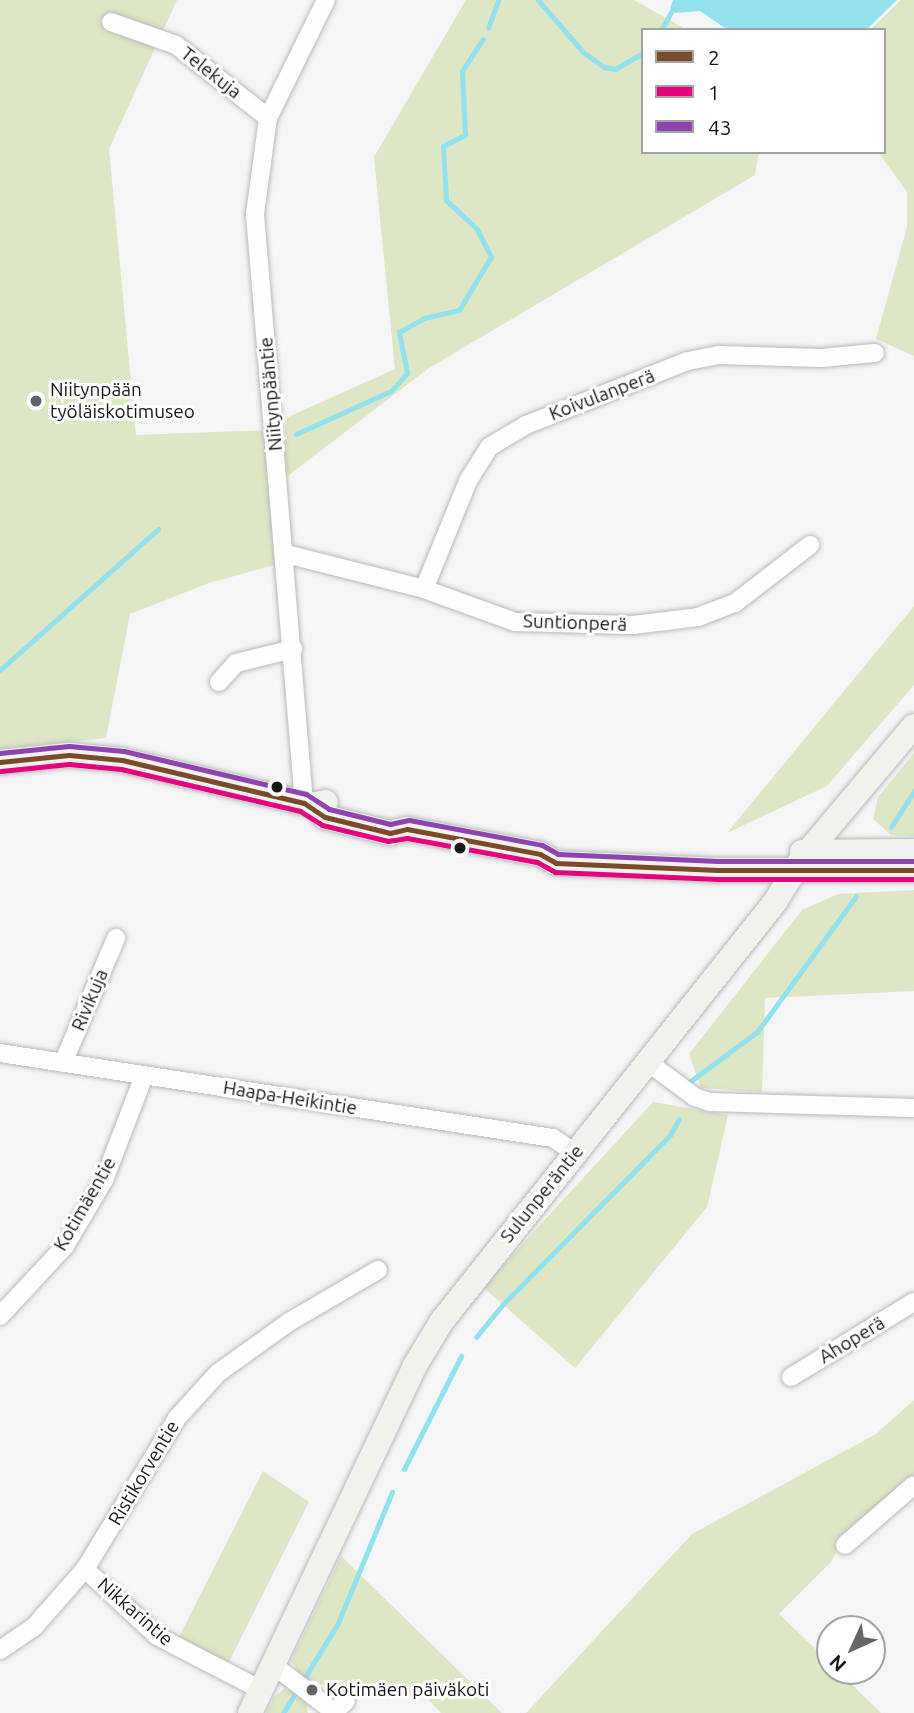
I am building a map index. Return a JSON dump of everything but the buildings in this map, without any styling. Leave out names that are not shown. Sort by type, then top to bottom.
[{"type":"street","name":"Niitynpääntie","points":[[308,804],[255,214],[268,118],[326,0]]},
{"type":"street","name":"Telekuja","points":[[111,22],[176,45],[268,118]]},
{"type":"street","name":"Koivulanperä","points":[[424,589],[468,481],[489,447],[526,425],[688,362],[719,355],[821,358],[875,353]]},
{"type":"street","name":"Suntionperä","points":[[286,554],[424,589],[515,622],[633,625],[698,617],[734,603],[810,545]]},
{"type":"street","points":[[219,682],[236,663],[293,649]]},
{"type":"street","name":"Sulunperäntie","points":[[250,1713],[414,1367],[442,1321],[649,1063],[802,860],[914,726]]},
{"type":"street","points":[[0,762],[69,755],[122,760],[308,804],[330,801],[394,818],[407,829],[540,854],[556,847],[802,860],[914,870]]},
{"type":"street","points":[[802,860],[914,851]]},
{"type":"street","name":"Rivikuja","points":[[63,1063],[116,938]]},
{"type":"street","name":"Haapa-Heikintie","points":[[0,1053],[553,1138],[575,1153]]},
{"type":"street","points":[[649,1063],[695,1097],[710,1102],[914,1108]]},
{"type":"street","name":"Kotimäentie","points":[[0,1316],[65,1246],[104,1180],[144,1076]]},
{"type":"street","name":"Ristikorventie","points":[[0,1650],[34,1627],[85,1569],[177,1418],[218,1373],[289,1322],[378,1270]]},
{"type":"street","name":"Ahoperä","points":[[791,1377],[914,1302]]},
{"type":"street","points":[[845,1545],[914,1485]]},
{"type":"street","name":"Nikkarintie","points":[[85,1569],[157,1636],[261,1690]]},
{"type":"street","points":[[272,1664],[334,1712],[346,1701]]},
{"type":"green space","points":[[0,0],[177,0],[109,149],[136,435],[273,430],[285,562],[209,583],[130,614],[106,738],[0,749]]},
{"type":"green space","points":[[466,0],[634,0],[683,28],[641,28],[641,154],[759,154],[755,175],[429,368],[281,481],[286,418],[395,369],[374,157]]},
{"type":"green space","points":[[901,0],[914,0],[914,356],[876,339],[907,227],[907,192],[879,154],[886,154],[886,28],[872,28]]},
{"type":"green space","points":[[914,606],[914,685],[827,786],[727,833]]},
{"type":"green space","points":[[914,753],[914,836],[891,835],[873,819],[878,797]]},
{"type":"green space","points":[[914,890],[914,991],[765,998],[762,1092],[701,1088],[689,1054],[802,910],[838,894]]},
{"type":"green space","points":[[653,1102],[728,1115],[707,1207],[575,1368],[483,1287]]},
{"type":"green space","points":[[914,1400],[914,1480],[840,1545],[831,1562],[779,1614],[816,1650],[816,1685],[852,1685],[881,1713],[526,1713],[692,1534],[876,1434]]},
{"type":"green space","points":[[263,1471],[309,1502],[226,1668],[176,1643]]},
{"type":"green space","points":[[341,1556],[502,1713],[441,1713],[427,1698],[354,1695],[339,1683],[317,1685],[300,1675],[291,1661]]},
{"type":"green space","points":[[285,1688],[306,1701],[308,1713],[266,1713],[274,1697]]},
{"type":"water","points":[[673,0],[897,0],[868,28],[725,28],[700,11],[675,13],[670,8]]},
{"type":"waterway","points":[[488,28],[498,0]]},
{"type":"waterway","points":[[538,0],[583,52],[604,67],[615,69],[641,54]]},
{"type":"waterway","points":[[662,28],[672,10]]},
{"type":"waterway","points":[[296,434],[391,391],[407,373],[399,332],[424,318],[459,310],[491,257],[477,229],[446,200],[443,146],[465,135],[462,71],[483,39]]},
{"type":"waterway","points":[[0,670],[158,529]]},
{"type":"waterway","points":[[891,827],[914,791]]},
{"type":"waterway","points":[[688,1083],[757,1032],[856,896]]},
{"type":"waterway","points":[[476,1337],[503,1304],[670,1135],[679,1119]]},
{"type":"waterway","points":[[404,1469],[461,1356]]},
{"type":"waterway","points":[[283,1713],[338,1623],[392,1492]]},
{"type":"transit line","name":"43","points":[[0,753],[69,746],[124,751],[306,794],[329,809],[390,824],[409,820],[542,845],[558,854],[718,861],[914,861]]},
{"type":"transit line","name":"2","points":[[0,762],[69,755],[122,760],[304,803],[325,817],[390,833],[407,829],[540,854],[556,863],[718,870],[914,870]]},
{"type":"transit line","name":"1","points":[[1,771],[69,764],[121,769],[300,811],[322,825],[388,841],[407,838],[537,862],[555,872],[718,879],[914,879]]},
{"type":"place","name":"Niitynpään työläiskotimuseo","points":[[36,401]]},
{"type":"place","name":"Kotimäen päiväkoti","points":[[312,1690]]}]
